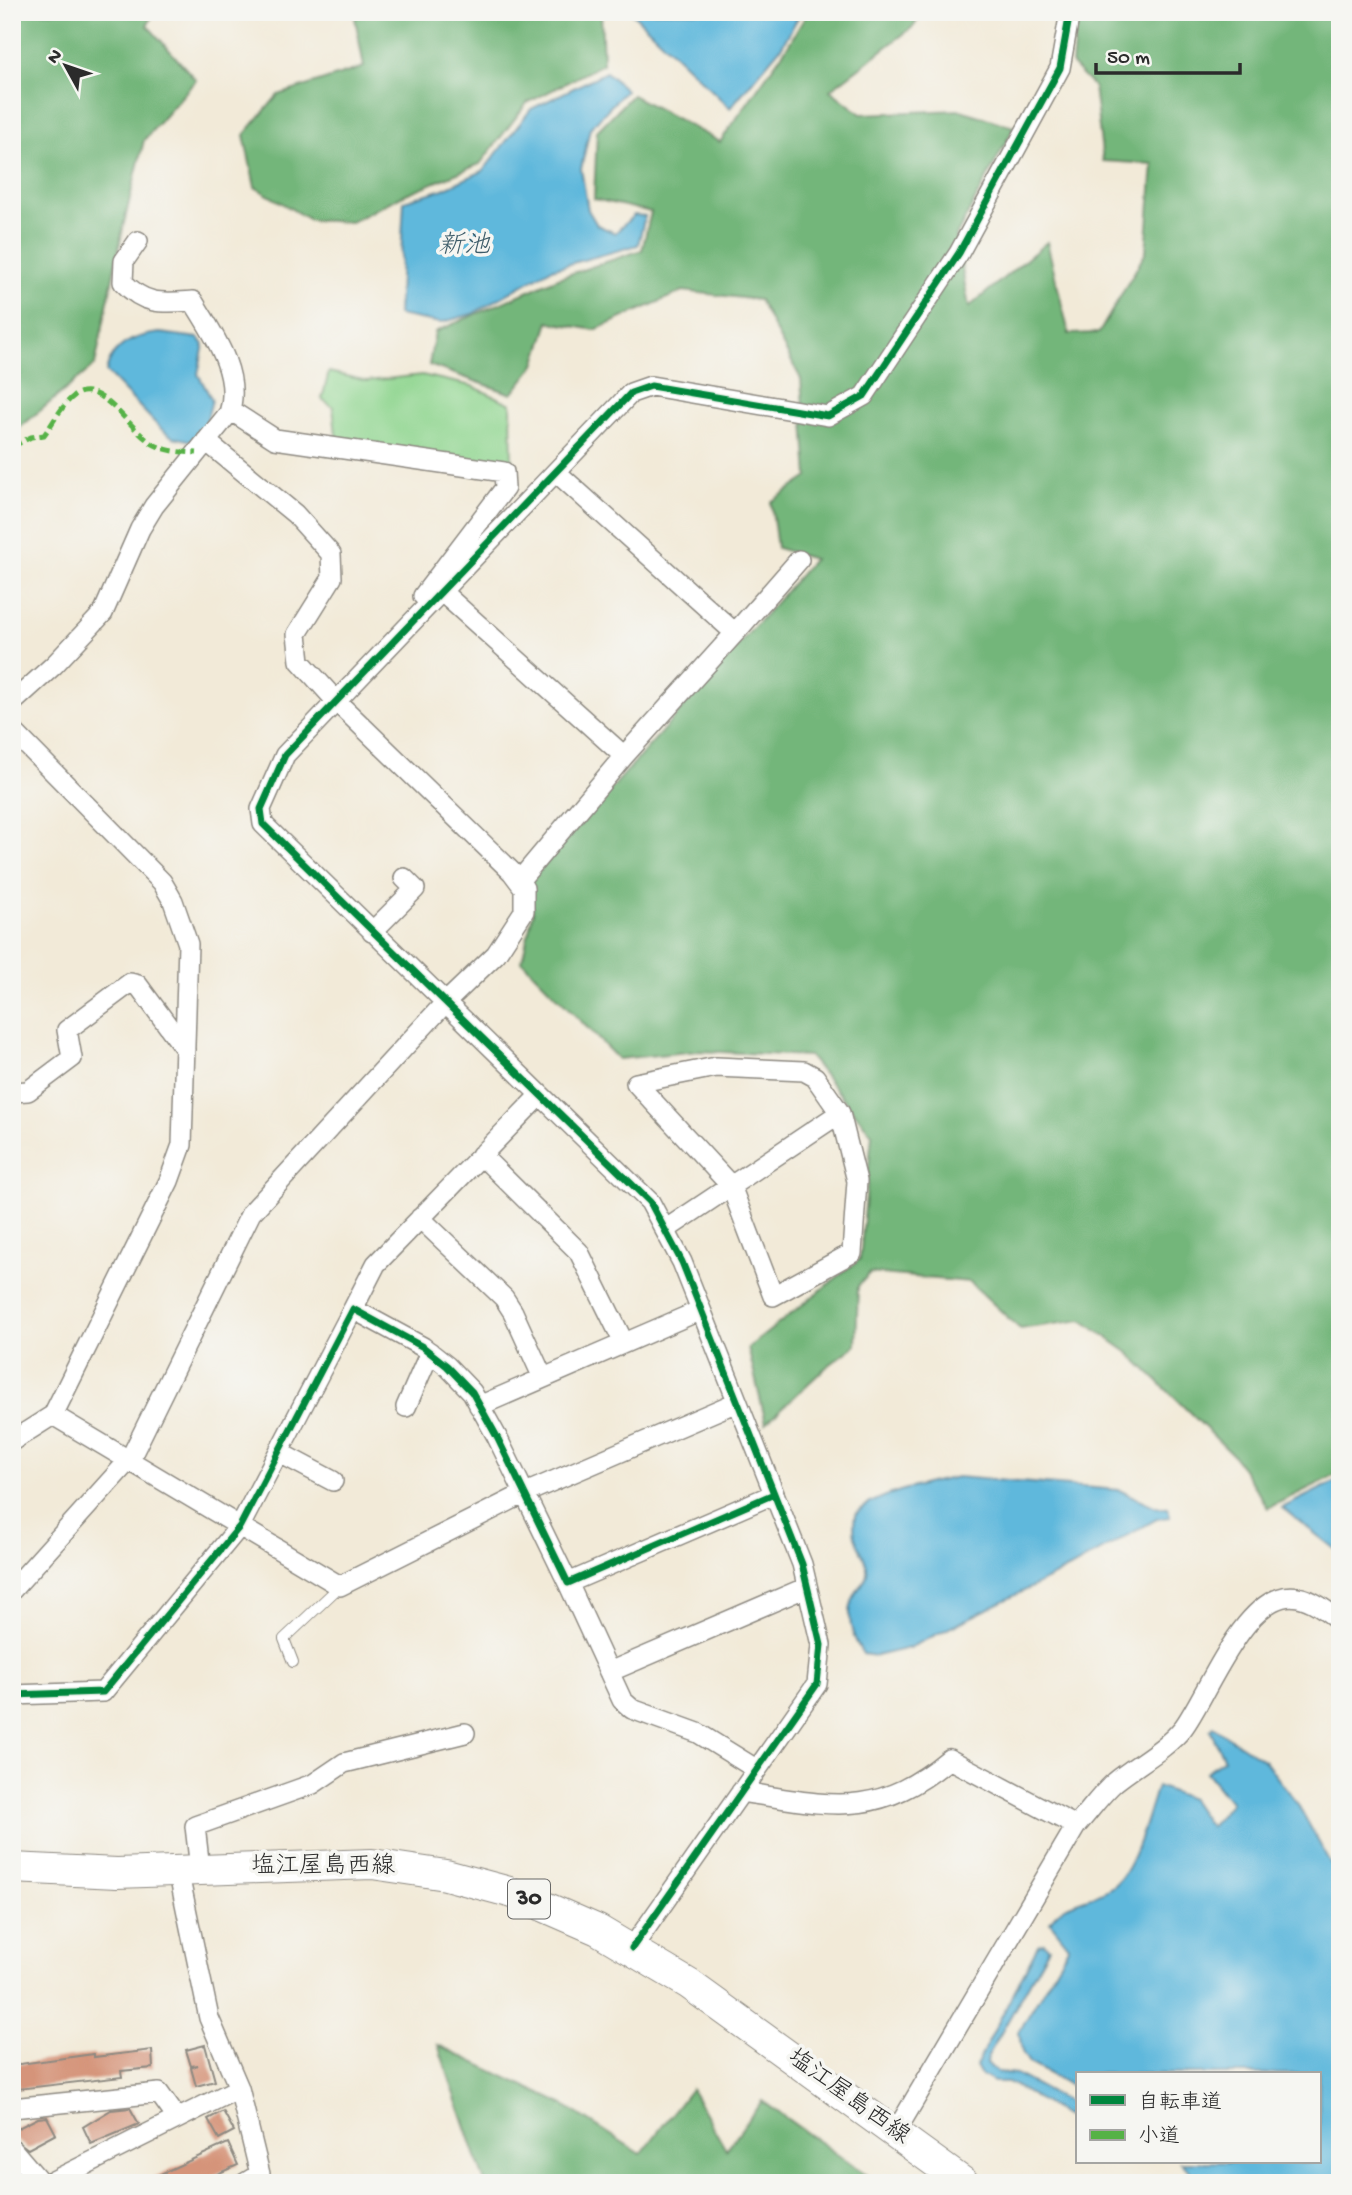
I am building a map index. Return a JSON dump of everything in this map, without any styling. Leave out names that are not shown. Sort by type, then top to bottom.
[{"type":"main road","name":"塩江屋島西線","points":[[12,1868],[117,1872],[347,1863],[446,1875],[513,1893],[563,1913],[632,1948],[689,1984],[964,2183]]},
{"type":"street","points":[[632,1948],[817,1685],[821,1645],[802,1564],[701,1310],[650,1202],[263,824],[261,809],[285,755],[638,389],[651,386],[828,416],[864,396],[959,253],[1060,68],[1070,12]]},
{"type":"street","points":[[12,703],[54,665],[103,613],[140,529],[230,410],[234,397],[230,370],[193,301],[163,303],[136,296],[123,282],[124,261],[138,241]]},
{"type":"street","points":[[230,410],[275,439],[505,472],[505,488],[367,671]]},
{"type":"street","points":[[12,1590],[130,1459],[251,1213],[444,1003],[496,954],[524,911],[524,887],[519,881],[337,702],[300,661],[297,634],[332,579],[331,554],[295,514],[206,441]]},
{"type":"street","points":[[556,472],[736,633]]},
{"type":"street","points":[[519,881],[624,756],[799,560]]},
{"type":"street","points":[[442,592],[624,756]]},
{"type":"street","points":[[12,730],[162,882],[173,901],[188,944],[182,1145],[178,1157],[169,1181],[52,1415],[15,1433]]},
{"type":"street","points":[[372,932],[415,889],[404,878]]},
{"type":"street","points":[[12,1092],[28,1091],[72,1058],[67,1030],[130,984],[138,985],[185,1049]]},
{"type":"street","points":[[716,1067],[804,1071],[816,1077],[840,1113],[857,1181],[852,1253],[773,1296],[731,1185],[636,1083],[716,1067]]},
{"type":"street","points":[[12,1695],[103,1692],[240,1526],[281,1453],[376,1264],[540,1095]]},
{"type":"street","points":[[665,1230],[840,1113]]},
{"type":"street","points":[[481,1155],[579,1252],[624,1343]]},
{"type":"street","points":[[420,1218],[504,1298],[543,1378]]},
{"type":"street","points":[[353,1309],[430,1352],[447,1366],[479,1406],[568,1583],[622,1700],[632,1709],[698,1733],[756,1769]]},
{"type":"street","points":[[479,1406],[701,1310]]},
{"type":"street","points":[[406,1407],[430,1352]]},
{"type":"street","points":[[52,1415],[341,1586],[523,1494],[737,1402]]},
{"type":"street","points":[[281,1453],[333,1481]]},
{"type":"street","points":[[568,1583],[774,1494]]},
{"type":"street","points":[[609,1672],[807,1587]]},
{"type":"street","points":[[895,2133],[1076,1826],[1112,1784],[1171,1740],[1184,1726],[1210,1676],[1250,1620],[1287,1596],[1300,1597],[1340,1621]]},
{"type":"street","points":[[245,2183],[260,2174],[239,2088],[209,2018],[189,1869],[195,1826],[313,1784],[344,1763],[465,1733]]},
{"type":"street","points":[[741,1792],[848,1806],[884,1798],[906,1789],[949,1759],[1076,1826]]},
{"type":"street","points":[[49,2183],[239,2088]]},
{"type":"street","points":[[12,2108],[159,2093],[177,2118]]},
{"type":"street","points":[[12,2149],[41,2183]]},
{"type":"lane","points":[[293,1662],[284,1639],[341,1586]]},
{"type":"green space","points":[[12,12],[155,12],[147,25],[196,80],[144,140],[95,365],[12,434]]},
{"type":"green space","points":[[354,12],[601,12],[603,64],[527,103],[480,164],[401,196],[351,222],[310,220],[255,187],[244,135],[278,95],[364,67]]},
{"type":"green space","points":[[808,12],[922,12],[914,26],[830,90],[861,114],[961,110],[1014,127],[956,236],[969,307],[1047,242],[1069,334],[1099,333],[1146,252],[1153,164],[1103,161],[1094,87],[1072,65],[1077,12],[1340,12],[1340,1473],[1268,1508],[1235,1457],[1129,1353],[1082,1320],[1020,1329],[970,1282],[870,1273],[858,1286],[856,1345],[824,1369],[766,1423],[748,1348],[860,1259],[872,1134],[809,1056],[698,1051],[618,1059],[522,961],[533,913],[530,881],[814,559],[777,548],[771,502],[808,477],[801,379],[759,300],[683,291],[595,330],[549,322],[535,365],[512,394],[429,365],[435,332],[558,278],[642,250],[651,212],[594,199],[597,131],[632,95],[720,142],[789,44]]},
{"type":"green space","points":[[329,372],[367,381],[422,375],[472,386],[511,404],[512,466],[337,444],[333,407],[322,399]]},
{"type":"green space","points":[[438,2045],[564,2105],[641,2154],[691,2089],[726,2150],[762,2101],[877,2183],[485,2183]]},
{"type":"water","points":[[631,12],[801,12],[782,46],[730,108]]},
{"type":"water","name":"新池","points":[[606,72],[626,90],[590,128],[581,169],[588,210],[597,225],[615,233],[634,215],[645,216],[638,245],[551,269],[472,314],[440,323],[398,315],[404,201],[443,189],[483,171],[531,109]]},
{"type":"water","points":[[160,333],[198,338],[204,344],[198,374],[212,400],[204,431],[196,442],[173,437],[161,429],[106,372],[113,355],[125,344]]},
{"type":"water","points":[[957,1477],[1119,1490],[1156,1507],[1168,1508],[1170,1517],[1157,1519],[1070,1568],[909,1648],[876,1656],[863,1654],[853,1634],[850,1619],[851,1604],[867,1573],[865,1560],[854,1533],[855,1515],[888,1495]]},
{"type":"water","points":[[1340,1479],[1340,1553],[1282,1508]]},
{"type":"water","points":[[1213,1727],[1265,1761],[1300,1808],[1340,1881],[1340,2183],[1200,2183],[1183,2164],[1320,2164],[1320,2072],[1076,2072],[1076,2088],[1029,2063],[1022,2052],[1019,2032],[1069,1946],[1050,1922],[1063,1908],[1097,1895],[1122,1877],[1140,1839],[1157,1786],[1191,1799],[1210,1827],[1231,1803],[1206,1772],[1224,1759],[1210,1730]]},
{"type":"water","points":[[1044,1943],[1049,1948],[988,2056],[987,2063],[996,2072],[1016,2074],[1076,2106],[1076,2121],[1008,2082],[993,2082],[981,2075],[976,2066],[1038,1945]]},
{"type":"building","points":[[205,2045],[215,2081],[196,2086],[191,2068],[197,2065],[191,2066],[186,2050]]},
{"type":"building","points":[[152,2050],[153,2068],[121,2071],[122,2077],[18,2089],[18,2081],[12,2082],[12,2065],[94,2054],[94,2057]]},
{"type":"building","points":[[130,2108],[139,2124],[91,2144],[83,2127],[111,2110]]},
{"type":"building","points":[[223,2111],[234,2131],[219,2139],[208,2119]]},
{"type":"building","points":[[47,2117],[56,2134],[28,2149],[12,2137],[12,2131],[38,2118]]},
{"type":"building","points":[[228,2143],[238,2165],[210,2177],[213,2183],[141,2183]]},
{"type":"marked path","points":[[12,447],[31,437],[44,435],[66,404],[74,396],[84,392],[105,400],[155,445],[170,450],[197,453]]},
{"type":"cycle path","points":[[632,1948],[817,1684],[821,1645],[802,1564],[682,1262],[650,1202],[263,824],[261,809],[285,755],[631,393],[651,386],[828,416],[864,396],[959,253],[1060,68],[1070,12]]},
{"type":"cycle path","points":[[12,1695],[103,1692],[240,1526],[353,1309],[423,1347],[447,1366],[472,1392],[497,1437],[568,1583],[774,1494]]}]
